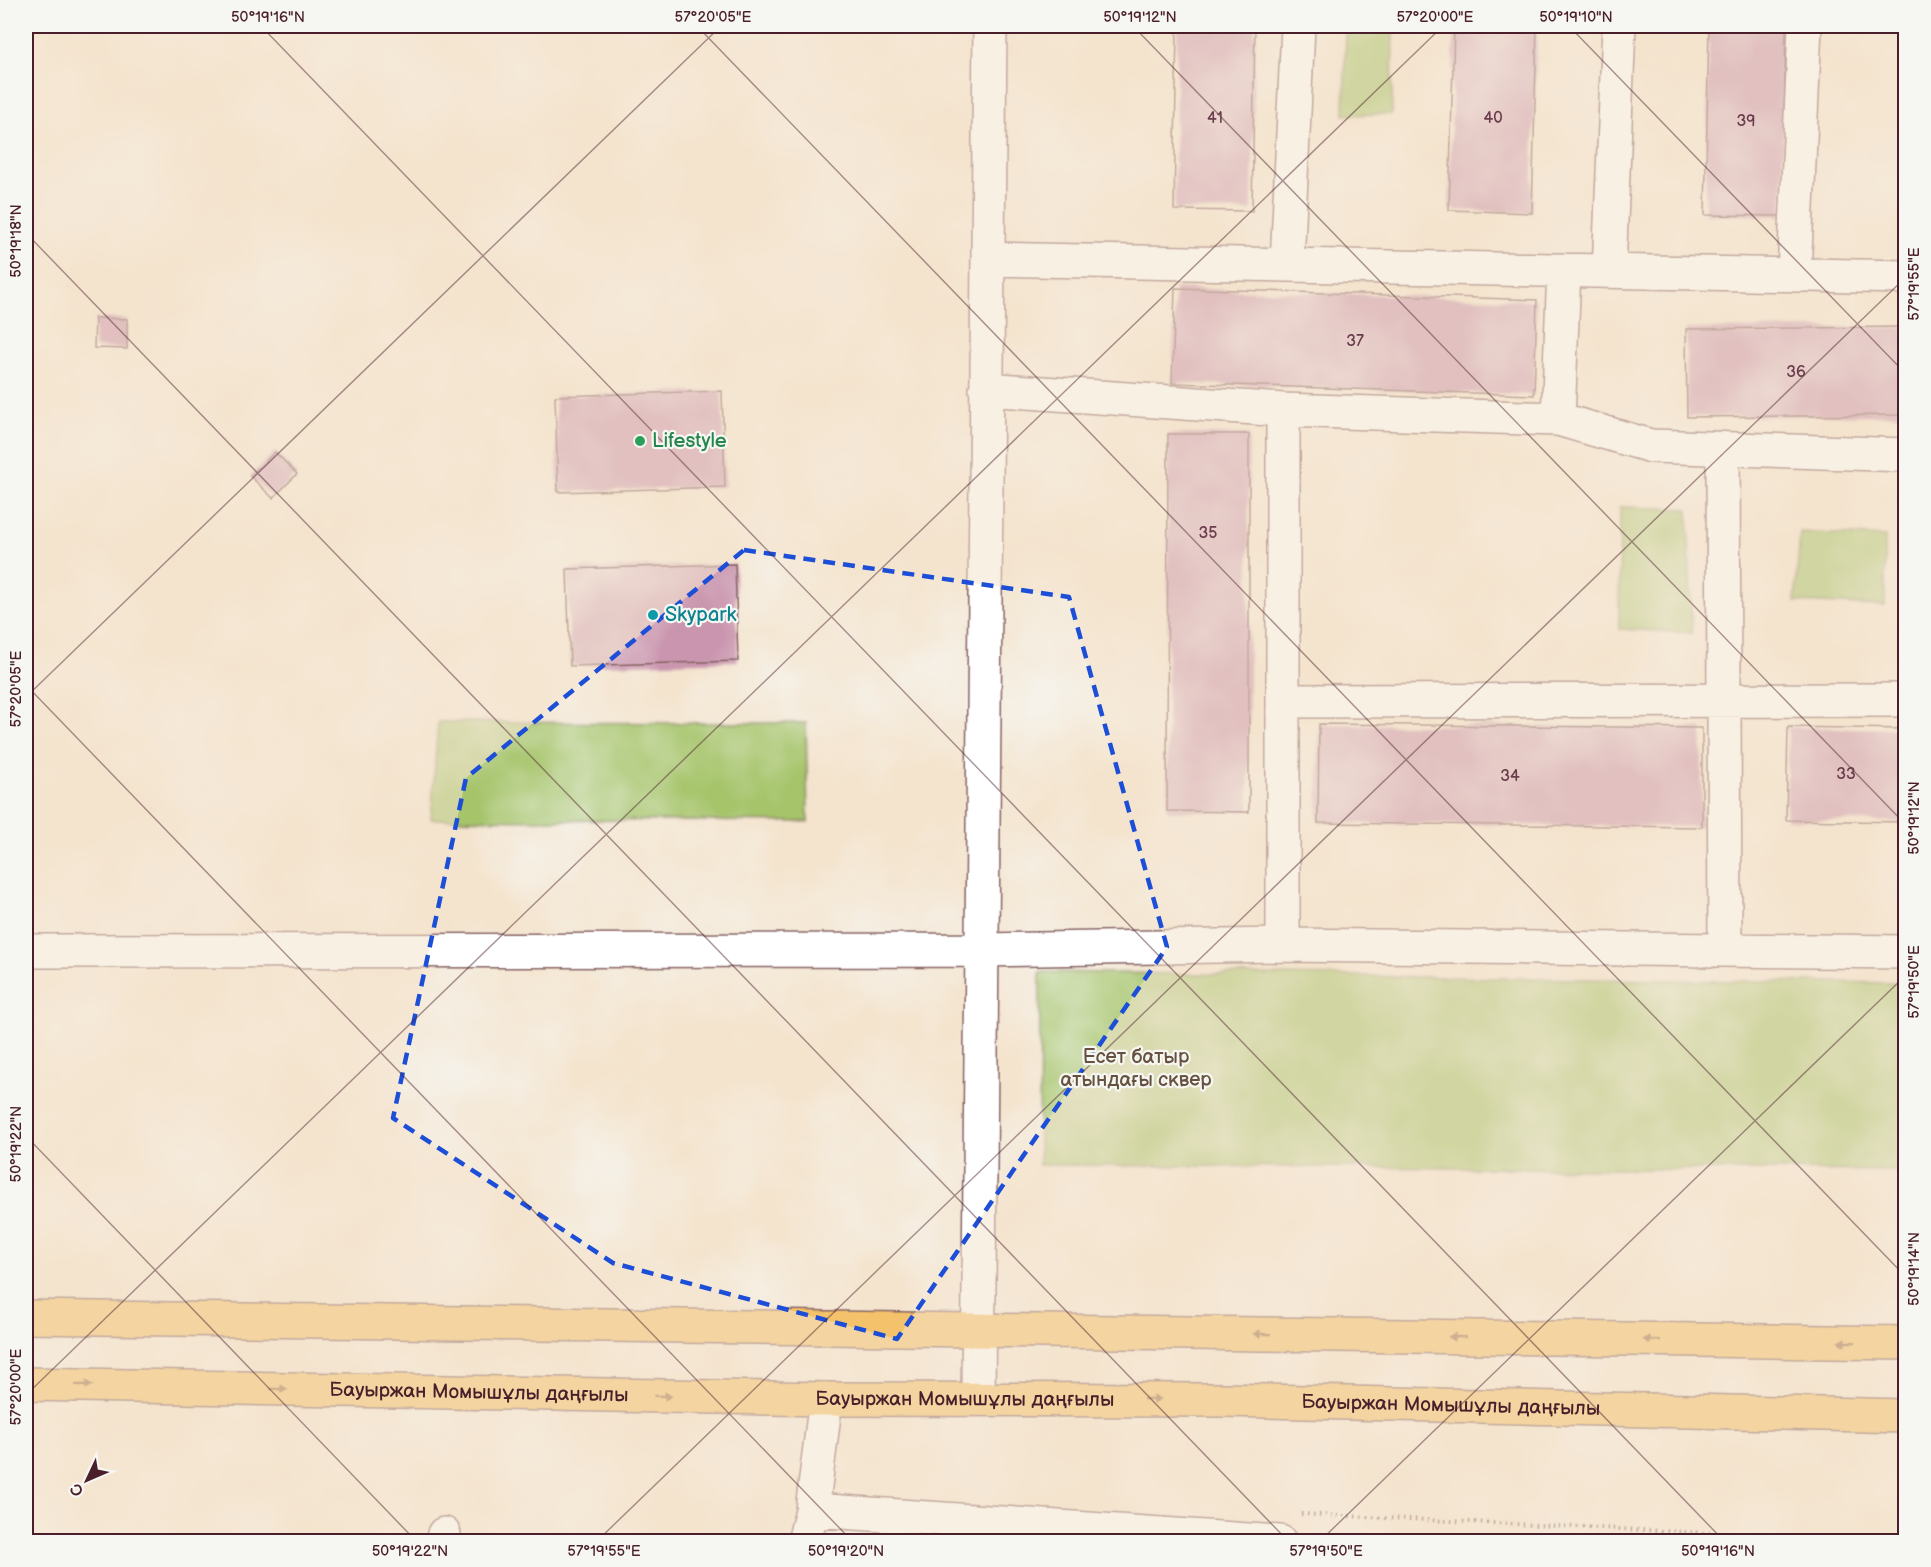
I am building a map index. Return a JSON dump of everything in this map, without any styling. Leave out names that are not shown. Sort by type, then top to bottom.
[{"type":"main road","points":[[26,1317],[1905,1343]]},
{"type":"main road","name":"Бауыржан Момышұлы даңғылы","points":[[26,1384],[826,1399],[1234,1400],[1905,1416]]},
{"type":"street","points":[[978,1399],[990,26]]},
{"type":"street","points":[[1287,265],[1298,26]]},
{"type":"street","points":[[1609,271],[1619,26]]},
{"type":"street","points":[[1794,275],[1805,26]]},
{"type":"street","points":[[988,260],[1905,277]]},
{"type":"street","points":[[1558,419],[1564,270]]},
{"type":"street","points":[[986,389],[1283,410],[1558,419],[1651,446],[1905,454]]},
{"type":"street","points":[[1283,410],[1283,945]]},
{"type":"street","points":[[1724,450],[1725,950]]},
{"type":"street","points":[[1283,701],[1905,700]]},
{"type":"street","points":[[26,951],[981,950],[1283,945],[1905,952]]},
{"type":"street","points":[[804,1542],[812,1510],[826,1399]]},
{"type":"street","points":[[812,1510],[1280,1542]]},
{"type":"path","points":[[1297,1514],[1899,1542]]},
{"type":"highlighted area","points":[[744,550],[1069,597],[1167,947],[897,1339],[613,1263],[393,1118],[466,778]]},
{"type":"green space","points":[[1346,26],[1393,26],[1392,114],[1344,115]]},
{"type":"green space","points":[[1620,507],[1688,509],[1692,633],[1619,629]]},
{"type":"green space","points":[[1800,532],[1885,537],[1885,606],[1795,602]]},
{"type":"green space","points":[[438,722],[806,723],[808,822],[431,819]]},
{"type":"green space","name":"Есет батыр атындағы сквер","points":[[1040,972],[1905,983],[1905,1171],[1039,1165]]},
{"type":"building","points":[[1177,26],[1255,26],[1252,211],[1174,210]]},
{"type":"building","points":[[1454,26],[1537,26],[1532,213],[1449,210]]},
{"type":"building","points":[[1709,26],[1786,27],[1782,216],[1705,215]]},
{"type":"building","points":[[1175,288],[1537,300],[1534,395],[1172,383]]},
{"type":"building","points":[[95,318],[127,319],[127,349],[94,348]]},
{"type":"building","points":[[1906,327],[1906,415],[1687,417],[1686,329]]},
{"type":"building","name":"Lifestyle","points":[[722,391],[725,487],[558,492],[555,396]]},
{"type":"building","points":[[1168,434],[1249,434],[1249,812],[1167,811]]},
{"type":"building","points":[[275,452],[297,474],[273,498],[250,476]]},
{"type":"building","name":"Skypark","points":[[735,564],[738,661],[570,666],[567,569]]},
{"type":"building","points":[[1319,724],[1702,728],[1702,827],[1318,823]]},
{"type":"building","points":[[1788,727],[1906,729],[1906,822],[1786,820]]},
{"type":"place","name":"Lifestyle","points":[[640,441]]},
{"type":"place","name":"Skypark","points":[[653,615]]}]
